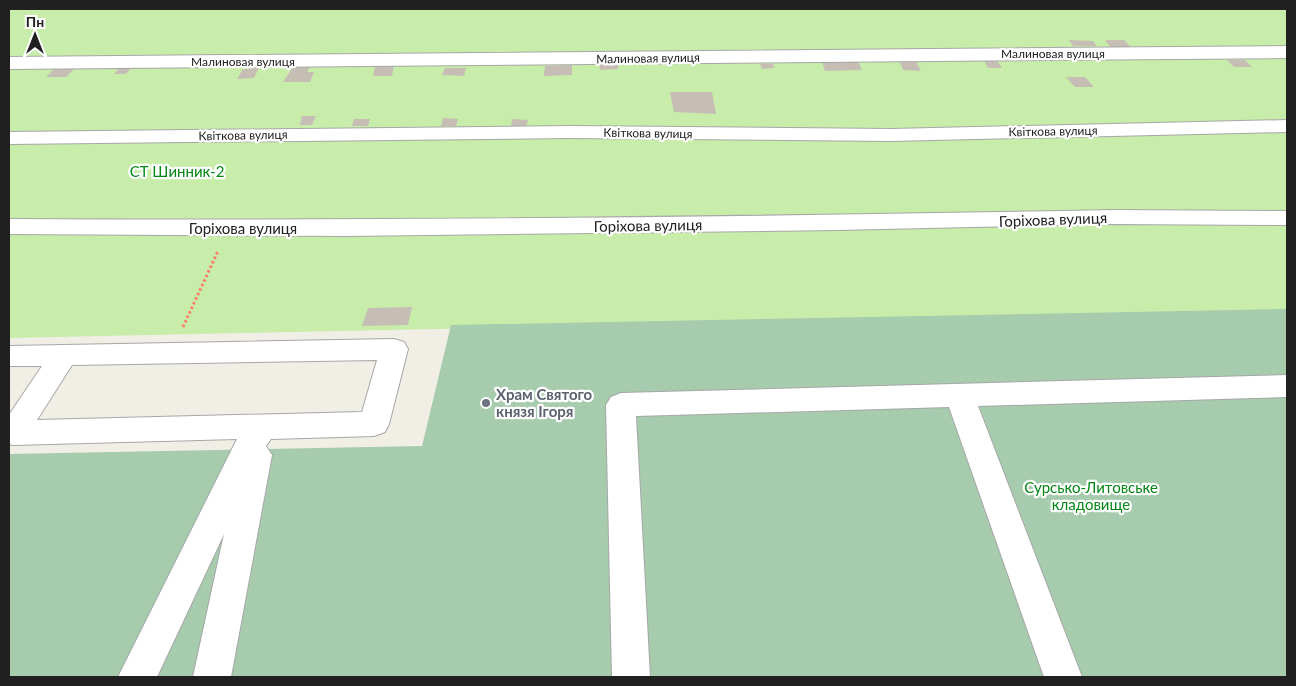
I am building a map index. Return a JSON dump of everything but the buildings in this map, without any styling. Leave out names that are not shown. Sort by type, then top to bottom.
[{"type":"lane","name":"Малиновая вулиця","points":[[9,63],[1287,52]]},
{"type":"lane","name":"Квіткова вулиця","points":[[9,138],[560,132],[891,136],[1287,126]]},
{"type":"lane","name":"Горіхова вулиця","points":[[9,227],[229,228],[818,224],[1112,217],[1287,218]]},
{"type":"lane","points":[[9,356],[172,353],[394,349],[374,424],[13,433],[64,355]]},
{"type":"lane","points":[[632,677],[621,405],[1287,386]]},
{"type":"lane","points":[[960,396],[1063,677]]},
{"type":"lane","points":[[137,677],[248,449],[262,427]]},
{"type":"lane","points":[[212,677],[262,427]]},
{"type":"path","points":[[172,353],[229,228]]},
{"type":"green space","name":"СТ Шинник-2","points":[[9,9],[1287,9],[1287,311],[9,338]]},
{"type":"green space","name":"Сурсько-Литовське кладовище","points":[[1287,309],[1287,677],[9,677],[9,454],[422,446],[451,325]]},
{"type":"place","name":"Храм Святого князя Ігоря","points":[[486,403]]}]
